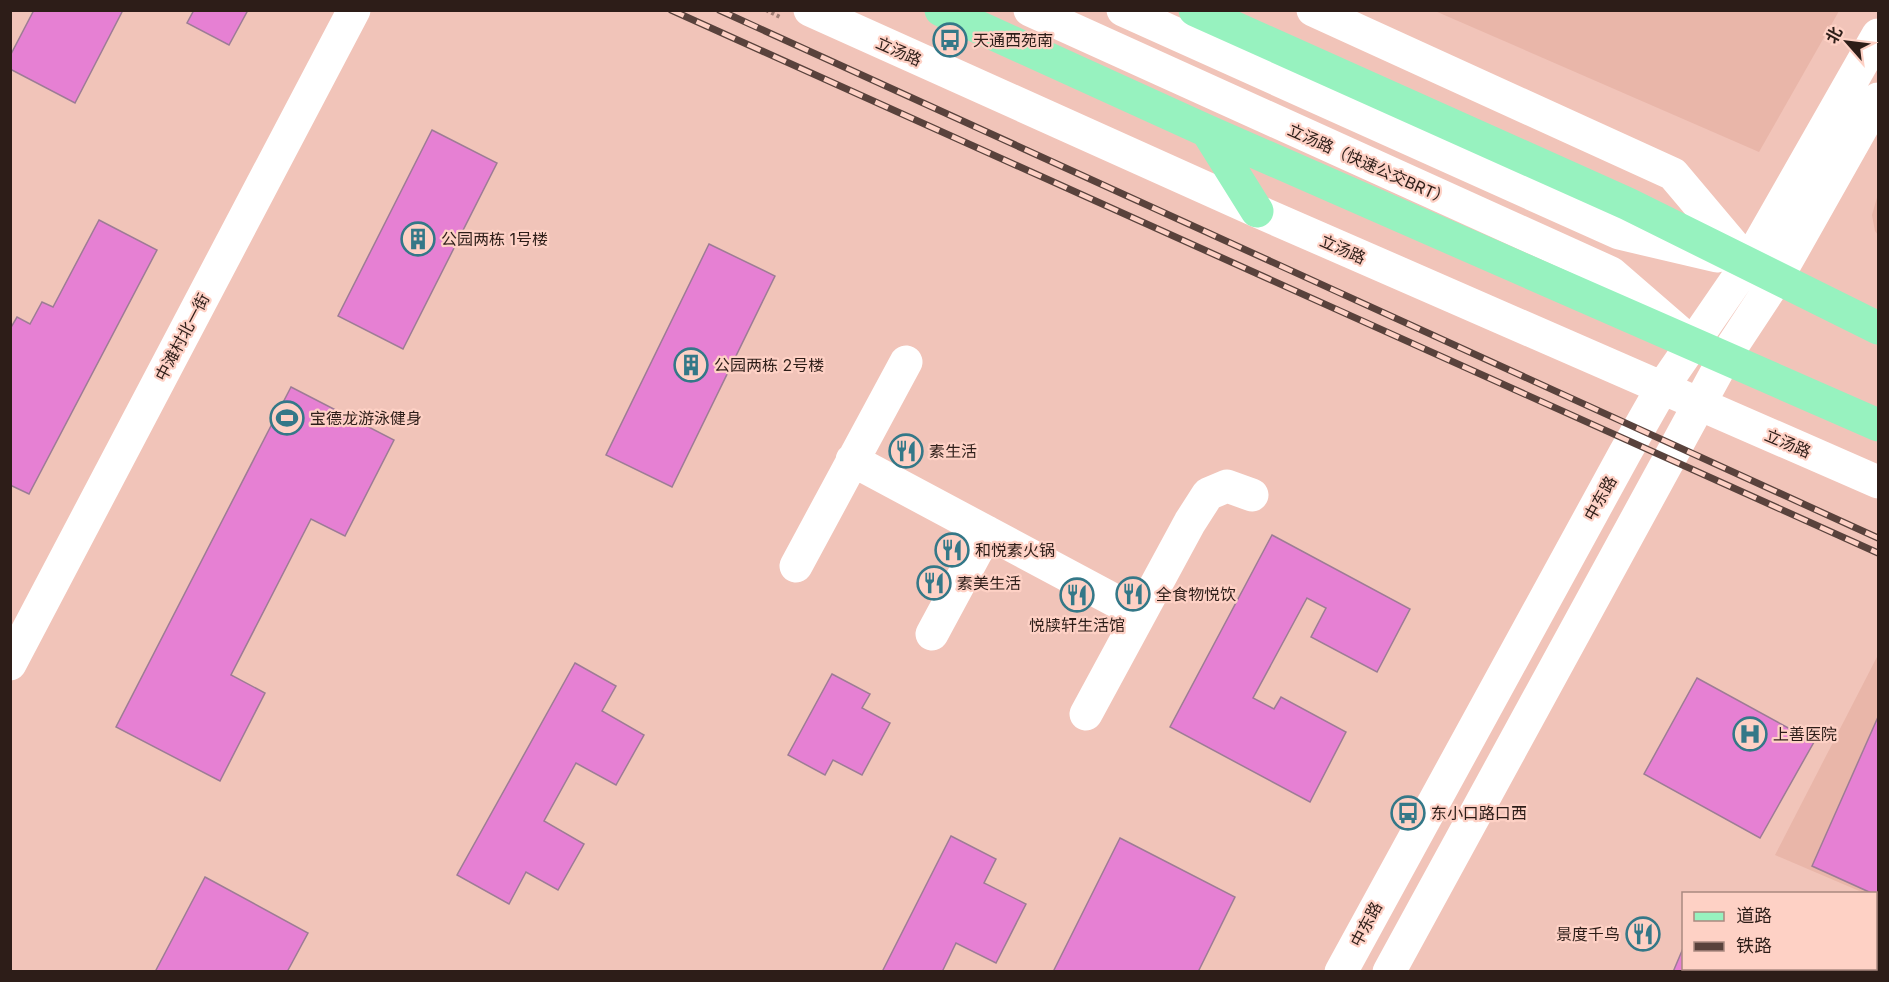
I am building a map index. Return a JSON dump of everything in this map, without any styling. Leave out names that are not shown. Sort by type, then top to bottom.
[{"type":"main road","points":[[941,10],[1208,131],[1878,425]]},
{"type":"main road","points":[[1195,10],[1628,204],[1878,328]]},
{"type":"main road","points":[[1208,131],[1257,212]]},
{"type":"street","name":"中滩村北一街","points":[[10,664],[354,10]]},
{"type":"street","name":"立汤路","points":[[810,10],[1257,212],[1878,482]]},
{"type":"street","name":"立汤路（快速公交BRT）","points":[[1030,10],[1611,273],[1692,343]]},
{"type":"street","points":[[1123,10],[1619,233],[1762,270]]},
{"type":"street","points":[[1313,10],[1673,174],[1762,270]]},
{"type":"street","name":"中东路","points":[[1389,972],[1725,357],[1762,270],[1878,35]]},
{"type":"street","name":"中东路","points":[[1341,972],[1445,778],[1662,388],[1692,343],[1762,270],[1878,99]]},
{"type":"street","points":[[796,566],[906,362]]},
{"type":"street","points":[[852,460],[1140,614]]},
{"type":"street","points":[[1086,714],[1208,494],[1227,486],[1252,495]]},
{"type":"street","points":[[932,634],[987,532]]},
{"type":"shaded area","points":[[1435,11],[1839,11],[1759,152]]},
{"type":"shaded area","points":[[1878,194],[1878,235],[1872,215]]},
{"type":"shaded area","points":[[1878,655],[1878,900],[1877,892],[1862,892],[1775,855]]},
{"type":"building","points":[[34,10],[123,10],[75,103],[10,69],[10,56]]},
{"type":"building","points":[[194,10],[248,10],[229,45],[187,23]]},
{"type":"building","name":"公园两栋 1号楼","points":[[432,130],[497,163],[403,349],[338,316]]},
{"type":"building","points":[[99,220],[157,250],[29,494],[10,485],[10,329],[17,317],[30,324],[42,302],[53,307]]},
{"type":"building","name":"公园两栋 2号楼","points":[[709,244],[775,276],[672,487],[606,455]]},
{"type":"building","points":[[291,387],[394,440],[345,536],[311,519],[231,675],[265,693],[220,781],[116,727]]},
{"type":"building","points":[[1272,535],[1410,609],[1377,672],[1311,637],[1326,608],[1307,598],[1253,698],[1274,709],[1281,697],[1346,732],[1310,802],[1170,727]]},
{"type":"building","points":[[575,663],[616,686],[602,711],[644,735],[616,785],[576,763],[544,821],[584,844],[558,890],[526,872],[509,904],[457,875]]},
{"type":"building","points":[[832,674],[870,694],[862,708],[890,723],[862,775],[833,760],[825,775],[788,755]]},
{"type":"building","points":[[1697,678],[1814,742],[1760,838],[1644,774]]},
{"type":"building","points":[[1878,717],[1878,896],[1877,892],[1869,892],[1812,866]]},
{"type":"building","points":[[951,836],[996,859],[984,883],[1026,904],[996,963],[956,943],[942,972],[882,972]]},
{"type":"building","points":[[1120,838],[1235,897],[1198,972],[1053,972]]},
{"type":"building","points":[[205,877],[308,933],[287,972],[155,972]]},
{"type":"building","points":[[1682,951],[1682,970],[1785,970],[1784,972],[1673,972]]},
{"type":"railway","points":[[671,10],[1878,553]]},
{"type":"railway","points":[[719,10],[1878,538]]},
{"type":"place","name":"天通西苑南","points":[[950,40]]},
{"type":"place","name":"公园两栋 1号楼","points":[[418,239]]},
{"type":"place","name":"公园两栋 2号楼","points":[[691,365]]},
{"type":"place","name":"宝德龙游泳健身","points":[[287,418]]},
{"type":"place","name":"素生活","points":[[906,451]]},
{"type":"place","name":"和悦素火锅","points":[[952,550]]},
{"type":"place","name":"素美生活","points":[[934,583]]},
{"type":"place","name":"全食物悦饮","points":[[1133,594]]},
{"type":"place","name":"悦牍轩生活馆","points":[[1077,595]]},
{"type":"place","name":"上善医院","points":[[1750,734]]},
{"type":"place","name":"东小口路口西","points":[[1408,813]]},
{"type":"place","name":"景度千鸟","points":[[1643,934]]}]
